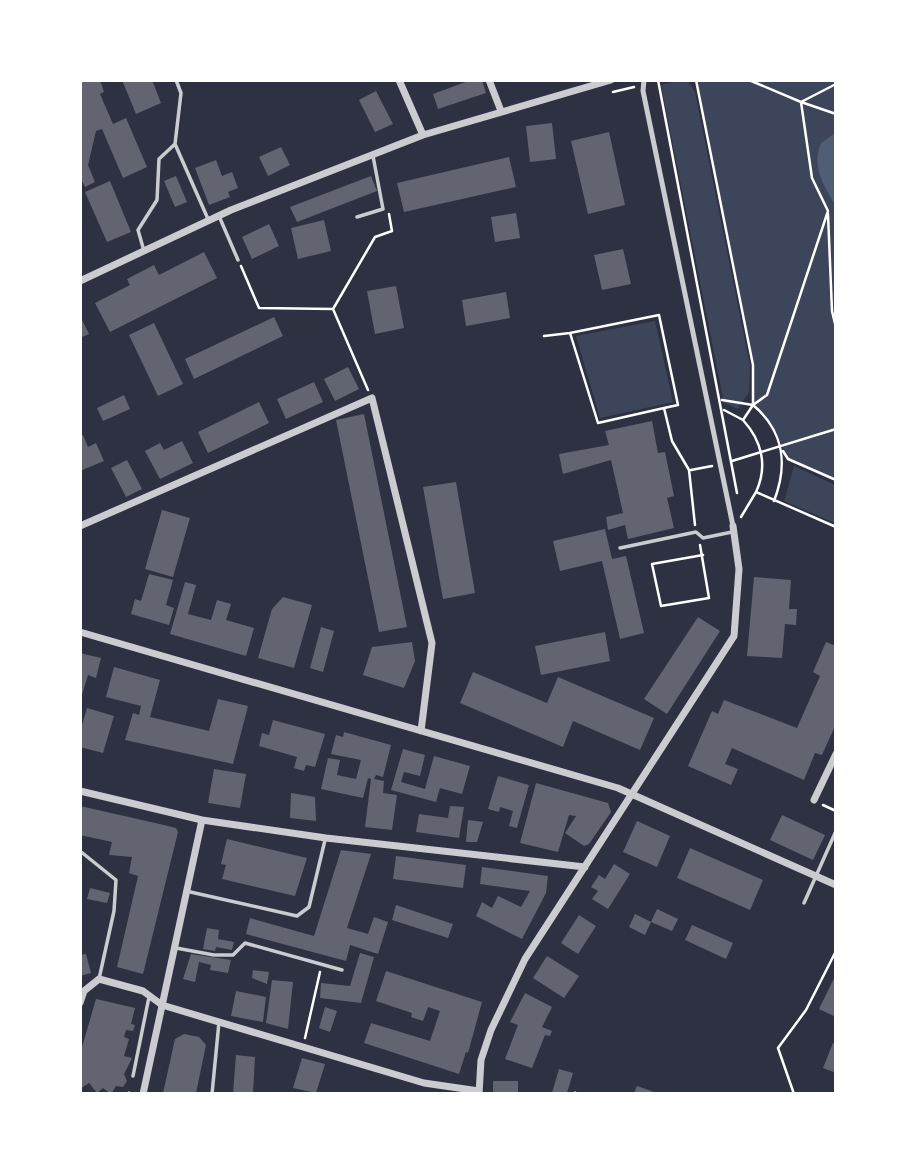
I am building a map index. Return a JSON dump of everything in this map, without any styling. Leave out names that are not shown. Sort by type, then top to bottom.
[{"type":"street","points":[[399,80],[423,135]]},
{"type":"street","points":[[489,80],[501,111]]},
{"type":"street","points":[[80,281],[219,216],[423,135],[611,80]]},
{"type":"street","points":[[80,1003],[84,991],[99,979],[149,995],[162,1005],[303,1048],[424,1083],[479,1093],[481,1060],[505,996],[548,920],[634,794],[734,636],[739,579],[733,529],[643,82]]},
{"type":"street","points":[[80,526],[372,398],[432,643],[421,731]]},
{"type":"street","points":[[80,632],[634,794],[835,884]]},
{"type":"street","points":[[814,800],[835,754]]},
{"type":"street","points":[[80,791],[202,820],[326,838],[585,867]]},
{"type":"street","points":[[143,1094],[202,820]]},
{"type":"lane","points":[[176,80],[181,93],[175,144],[209,221]]},
{"type":"lane","points":[[144,251],[138,230],[157,200],[159,159],[175,144]]},
{"type":"lane","points":[[357,217],[383,209],[373,154]]},
{"type":"lane","points":[[219,216],[238,260]]},
{"type":"lane","points":[[620,548],[696,532],[703,538],[733,529]]},
{"type":"lane","points":[[804,903],[835,831]]},
{"type":"lane","points":[[186,891],[296,916],[309,907],[326,838]]},
{"type":"lane","points":[[80,851],[116,880],[114,911],[99,979]]},
{"type":"lane","points":[[174,947],[214,955],[233,955],[245,943],[342,970]]},
{"type":"lane","points":[[132,1076],[149,995]]},
{"type":"lane","points":[[212,1094],[219,1022]]},
{"type":"path","points":[[607,93],[657,80],[722,400],[738,494]]},
{"type":"path","points":[[696,80],[753,365],[754,405]]},
{"type":"path","points":[[749,80],[801,103],[835,114]]},
{"type":"path","points":[[801,103],[835,84]]},
{"type":"path","points":[[633,87],[636,92]]},
{"type":"path","points":[[801,103],[812,178],[828,211],[835,328]]},
{"type":"path","points":[[743,420],[754,405],[767,396],[828,211]]},
{"type":"path","points":[[333,309],[373,244]]},
{"type":"path","points":[[238,260],[259,308],[333,309]]},
{"type":"path","points":[[333,309],[372,398]]},
{"type":"path","points":[[544,336],[659,315],[678,405],[598,423],[570,333]]},
{"type":"path","points":[[722,400],[754,405],[773,425],[788,459],[835,480]]},
{"type":"path","points":[[664,408],[672,441],[689,470],[696,532],[703,555],[709,598],[661,606],[652,564],[703,555]]},
{"type":"path","points":[[723,410],[743,420],[752,430],[762,453],[762,472],[756,492],[741,516]]},
{"type":"path","points":[[732,461],[781,448],[835,429]]},
{"type":"path","points":[[774,501],[783,468],[781,448]]},
{"type":"path","points":[[689,470],[721,464]]},
{"type":"path","points":[[756,492],[835,527]]},
{"type":"path","points":[[739,505],[743,529]]},
{"type":"path","points":[[814,800],[835,811]]},
{"type":"path","points":[[794,1094],[778,1048],[806,1010],[835,951]]},
{"type":"path","points":[[303,1048],[322,964]]},
{"type":"shaded area","points":[[688,81],[695,92],[750,365],[749,392],[738,409],[724,403],[661,85]]},
{"type":"shaded area","points":[[696,81],[835,81],[835,480],[788,459],[773,426],[753,405],[753,365]]},
{"type":"shaded area","points":[[835,133],[835,205],[820,175],[817,160],[821,143]]},
{"type":"shaded area","points":[[655,321],[673,402],[600,418],[576,336]]},
{"type":"shaded area","points":[[794,466],[835,485],[835,523],[784,501]]},
{"type":"building","points":[[80,80],[100,80],[104,92],[100,94],[113,124],[126,118],[147,167],[123,178],[102,129],[96,131],[88,165],[95,182],[85,187],[80,177]]},
{"type":"building","points":[[122,80],[152,80],[161,103],[136,114]]},
{"type":"building","points":[[471,80],[482,80],[486,93],[438,109],[433,94]]},
{"type":"building","points":[[376,91],[393,124],[375,132],[359,100]]},
{"type":"building","points":[[552,123],[556,159],[530,162],[526,126]]},
{"type":"building","points":[[609,132],[625,205],[588,214],[571,141]]},
{"type":"building","points":[[281,147],[290,165],[268,176],[259,157]]},
{"type":"building","points":[[509,157],[516,187],[404,212],[397,183]]},
{"type":"building","points":[[216,160],[222,176],[232,172],[238,188],[228,192],[230,197],[209,205],[195,168]]},
{"type":"building","points":[[176,176],[187,202],[175,207],[164,181]]},
{"type":"building","points":[[371,176],[377,191],[297,222],[290,207]]},
{"type":"building","points":[[110,181],[131,232],[107,242],[85,192]]},
{"type":"building","points":[[516,213],[520,238],[495,242],[491,217]]},
{"type":"building","points":[[324,220],[331,251],[298,259],[291,228]]},
{"type":"building","points":[[269,224],[279,246],[252,259],[242,237]]},
{"type":"building","points":[[623,249],[631,284],[602,290],[594,255]]},
{"type":"building","points":[[204,252],[217,278],[110,332],[95,303],[130,285],[127,279],[154,265],[159,275]]},
{"type":"building","points":[[396,286],[404,328],[375,334],[367,291]]},
{"type":"building","points":[[506,292],[510,318],[466,326],[462,300]]},
{"type":"building","points":[[80,316],[89,334],[80,338]]},
{"type":"building","points":[[274,317],[283,336],[194,379],[185,359]]},
{"type":"building","points":[[154,323],[183,384],[158,396],[129,335]]},
{"type":"building","points":[[348,367],[359,389],[335,401],[324,379]]},
{"type":"building","points":[[314,382],[323,402],[286,419],[277,399]]},
{"type":"building","points":[[124,395],[130,409],[103,421],[97,408]]},
{"type":"building","points":[[259,402],[269,423],[208,453],[198,432]]},
{"type":"building","points":[[364,414],[407,627],[379,632],[336,420]]},
{"type":"building","points":[[652,421],[658,453],[665,452],[674,496],[667,498],[674,528],[628,539],[625,525],[608,530],[606,517],[623,513],[611,460],[563,474],[559,454],[609,445],[605,431]]},
{"type":"building","points":[[83,435],[88,447],[96,443],[104,461],[80,471],[80,436]]},
{"type":"building","points":[[182,441],[193,463],[160,479],[145,451],[160,443],[164,450]]},
{"type":"building","points":[[127,460],[142,489],[126,497],[111,468]]},
{"type":"building","points":[[456,482],[475,593],[443,599],[423,487]]},
{"type":"building","points":[[162,510],[190,518],[173,577],[145,569]]},
{"type":"building","points":[[605,529],[612,559],[626,556],[644,633],[620,639],[602,561],[560,571],[553,541]]},
{"type":"building","points":[[149,574],[173,580],[166,605],[174,608],[169,625],[131,614],[135,599],[141,601]]},
{"type":"building","points":[[754,577],[791,580],[789,609],[797,609],[796,625],[785,624],[782,658],[747,656]]},
{"type":"building","points":[[185,582],[196,585],[188,614],[211,620],[217,600],[231,604],[226,620],[254,628],[246,656],[170,634]]},
{"type":"building","points":[[283,597],[312,605],[294,668],[258,658],[272,609]]},
{"type":"building","points":[[698,617],[720,631],[667,714],[644,699]]},
{"type":"building","points":[[321,627],[334,631],[323,672],[310,668]]},
{"type":"building","points":[[605,632],[610,661],[541,675],[535,646]]},
{"type":"building","points":[[412,642],[415,661],[404,688],[363,675],[372,647]]},
{"type":"building","points":[[826,642],[836,646],[836,724],[822,755],[815,753],[804,780],[732,748],[725,764],[738,769],[731,785],[688,766],[712,711],[718,714],[724,700],[797,728],[820,676],[813,672]]},
{"type":"building","points":[[80,653],[101,658],[96,678],[88,675],[81,698]]},
{"type":"building","points":[[114,667],[160,680],[150,717],[209,731],[218,699],[248,706],[233,764],[125,740],[133,713],[139,715],[141,706],[106,697]]},
{"type":"building","points":[[473,672],[547,703],[558,677],[654,718],[640,750],[573,721],[563,747],[460,703]]},
{"type":"building","points":[[87,708],[114,716],[103,753],[80,747],[80,732]]},
{"type":"building","points":[[273,720],[325,734],[315,767],[306,765],[304,771],[294,768],[297,757],[259,746],[262,733],[269,735]]},
{"type":"building","points":[[344,732],[391,745],[383,777],[376,775],[374,779],[384,781],[383,793],[397,795],[392,830],[365,827],[371,779],[368,778],[363,798],[321,789],[328,758],[340,760],[337,775],[356,779],[361,760],[331,754],[336,735],[343,737]]},
{"type":"building","points":[[403,749],[425,755],[420,776],[404,772],[401,782],[425,789],[434,756],[470,766],[462,794],[440,788],[436,802],[391,790]]},
{"type":"building","points":[[214,769],[246,774],[240,808],[208,803]]},
{"type":"building","points":[[498,776],[529,785],[517,828],[509,826],[513,811],[500,807],[499,812],[488,809]]},
{"type":"building","points":[[536,783],[608,803],[611,812],[589,844],[584,846],[565,833],[576,816],[569,815],[558,852],[520,843]]},
{"type":"building","points":[[291,793],[315,797],[316,821],[290,818]]},
{"type":"building","points":[[80,806],[176,828],[178,832],[143,974],[117,967],[138,876],[129,873],[132,857],[109,855],[112,842],[80,835]]},
{"type":"building","points":[[450,806],[464,807],[459,838],[416,832],[419,814],[448,818]]},
{"type":"building","points":[[782,815],[825,835],[813,860],[770,840]]},
{"type":"building","points":[[468,820],[483,822],[477,842],[466,842]]},
{"type":"building","points":[[637,821],[670,836],[657,867],[623,852]]},
{"type":"building","points":[[227,839],[307,858],[295,896],[222,879],[226,865],[221,864]]},
{"type":"building","points":[[690,848],[763,880],[750,910],[677,878]]},
{"type":"building","points":[[341,850],[371,854],[347,928],[368,934],[374,917],[388,922],[378,954],[350,945],[346,961],[246,934],[250,918],[314,936]]},
{"type":"building","points":[[396,856],[466,865],[463,888],[393,879]]},
{"type":"building","points":[[614,864],[630,874],[608,909],[592,899],[598,891],[591,887],[599,875],[605,879]]},
{"type":"building","points":[[482,867],[548,876],[546,893],[522,939],[476,916],[482,902],[492,908],[498,896],[521,907],[530,891],[480,884]]},
{"type":"building","points":[[90,888],[110,893],[107,903],[87,899]]},
{"type":"building","points":[[396,905],[453,924],[448,938],[392,920]]},
{"type":"building","points":[[657,909],[678,919],[672,931],[651,922]]},
{"type":"building","points":[[635,914],[651,922],[645,935],[629,927]]},
{"type":"building","points":[[579,915],[596,926],[578,954],[561,943]]},
{"type":"building","points":[[692,925],[733,943],[726,959],[685,940]]},
{"type":"building","points":[[207,928],[219,930],[218,939],[234,942],[232,950],[216,947],[215,951],[203,949]]},
{"type":"building","points":[[360,953],[374,957],[361,1003],[320,998],[321,983],[350,986]]},
{"type":"building","points":[[86,954],[91,973],[80,976],[80,955]]},
{"type":"building","points":[[191,954],[231,960],[228,973],[210,970],[211,965],[199,962],[195,982],[183,979]]},
{"type":"building","points":[[547,956],[579,976],[564,998],[533,978]]},
{"type":"building","points":[[253,970],[269,972],[267,984],[252,978]]},
{"type":"building","points":[[386,971],[482,1002],[468,1053],[466,1052],[459,1074],[364,1043],[371,1023],[430,1041],[440,1011],[428,1007],[423,1021],[411,1017],[412,1013],[376,1001]]},
{"type":"building","points":[[836,974],[836,1017],[819,1009]]},
{"type":"building","points":[[272,980],[293,982],[288,1029],[266,1023]]},
{"type":"building","points":[[236,991],[266,997],[263,1022],[231,1016]]},
{"type":"building","points":[[525,993],[552,1007],[542,1027],[552,1031],[550,1036],[545,1035],[532,1068],[505,1059],[518,1025],[510,1022]]},
{"type":"building","points":[[96,999],[135,1008],[131,1024],[135,1025],[133,1031],[126,1030],[124,1037],[129,1039],[124,1056],[132,1058],[124,1074],[127,1081],[123,1087],[116,1086],[111,1094],[103,1088],[97,1093],[89,1083],[80,1089],[80,1054]]},
{"type":"building","points":[[325,1007],[337,1011],[330,1032],[319,1028]]},
{"type":"building","points":[[184,1034],[199,1037],[206,1045],[196,1093],[163,1093],[175,1039]]},
{"type":"building","points":[[833,1043],[836,1044],[836,1073],[823,1068]]},
{"type":"building","points":[[236,1055],[255,1057],[253,1093],[233,1093]]},
{"type":"building","points":[[302,1058],[325,1064],[316,1093],[293,1088]]},
{"type":"building","points":[[559,1069],[573,1073],[567,1093],[552,1093]]},
{"type":"building","points":[[493,1081],[518,1081],[518,1093],[493,1093]]},
{"type":"building","points":[[637,1086],[657,1093],[634,1093]]}]
